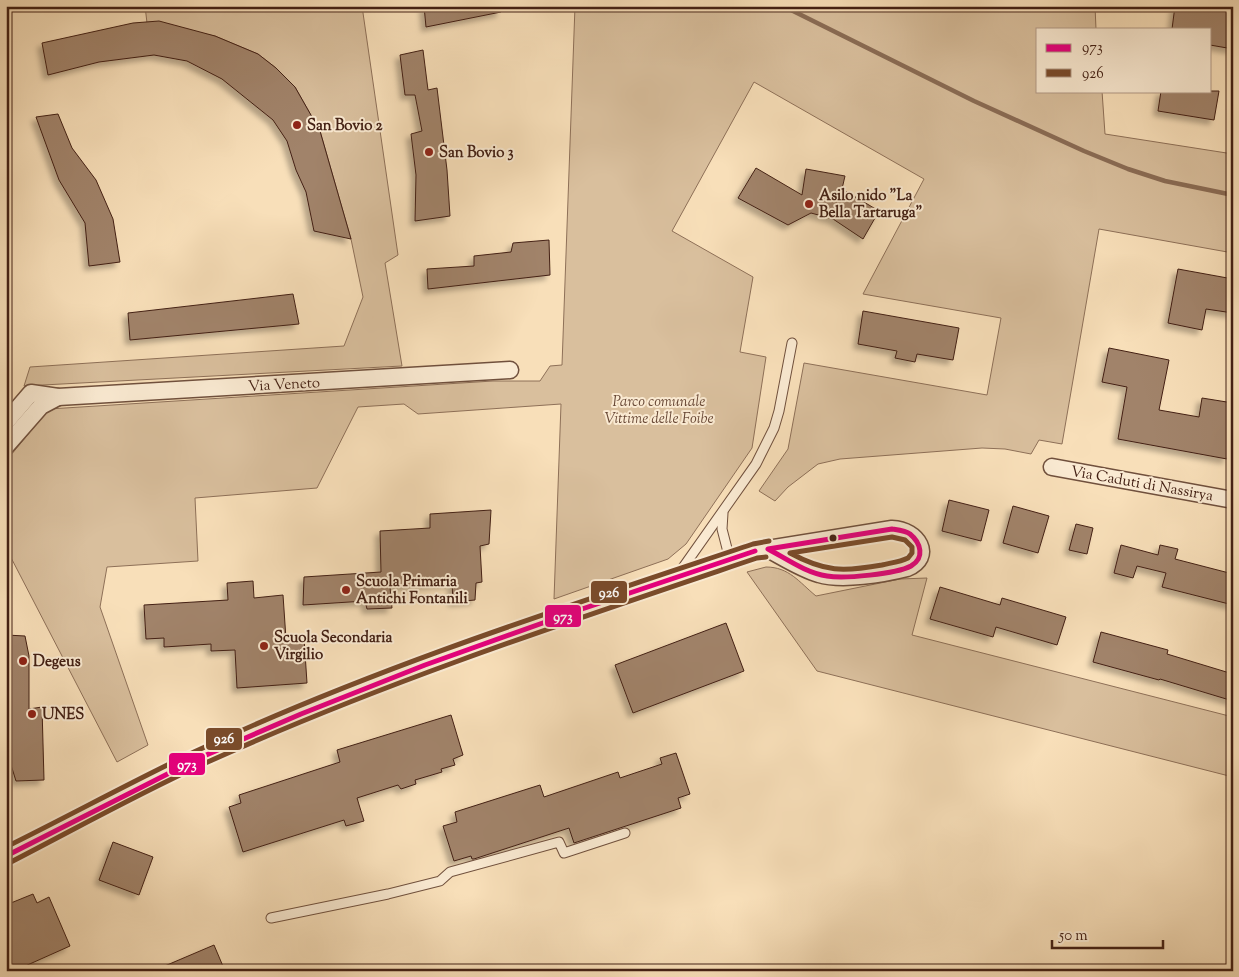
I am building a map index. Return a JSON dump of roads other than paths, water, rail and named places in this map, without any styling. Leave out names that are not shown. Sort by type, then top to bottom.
[{"type":"street","name":"Via Veneto","points":[[6,422],[31,393],[58,397],[510,370]]},
{"type":"street","name":"Via Veneto","points":[[6,446],[41,406],[58,397]]},
{"type":"street","name":"Via Caduti di Nassirya","points":[[1052,467],[1233,500]]},
{"type":"street","points":[[6,856],[197,759],[301,714],[425,665],[582,609],[766,548],[892,530],[909,532],[917,539],[920,555],[916,562],[908,568],[844,577],[814,573],[766,548]]},
{"type":"lane","points":[[675,578],[756,464],[774,428],[792,343]]},
{"type":"lane","points":[[724,510],[722,528],[730,560]]},
{"type":"lane","points":[[271,918],[388,894],[440,881],[450,872],[559,842],[564,853],[625,833]]},
{"type":"waterway","points":[[783,6],[974,101],[1084,151],[1128,169],[1165,181],[1233,195]]},
{"type":"place","name":"San Bovio 2","points":[[297,125]]},
{"type":"place","name":"San Bovio 3","points":[[429,152]]},
{"type":"place","name":"Asilo nido \"La Bella Tartaruga\"","points":[[809,204]]},
{"type":"place","name":"Scuola Primaria Antichi Fontanili","points":[[346,590]]},
{"type":"place","name":"Scuola Secondaria Virgilio","points":[[264,646]]},
{"type":"place","name":"Degeus","points":[[23,661]]},
{"type":"place","name":"UNES","points":[[32,714]]},
{"type":"park label","name":"Parco comunale Vittime delle Foibe","points":[[659,410]]}]
